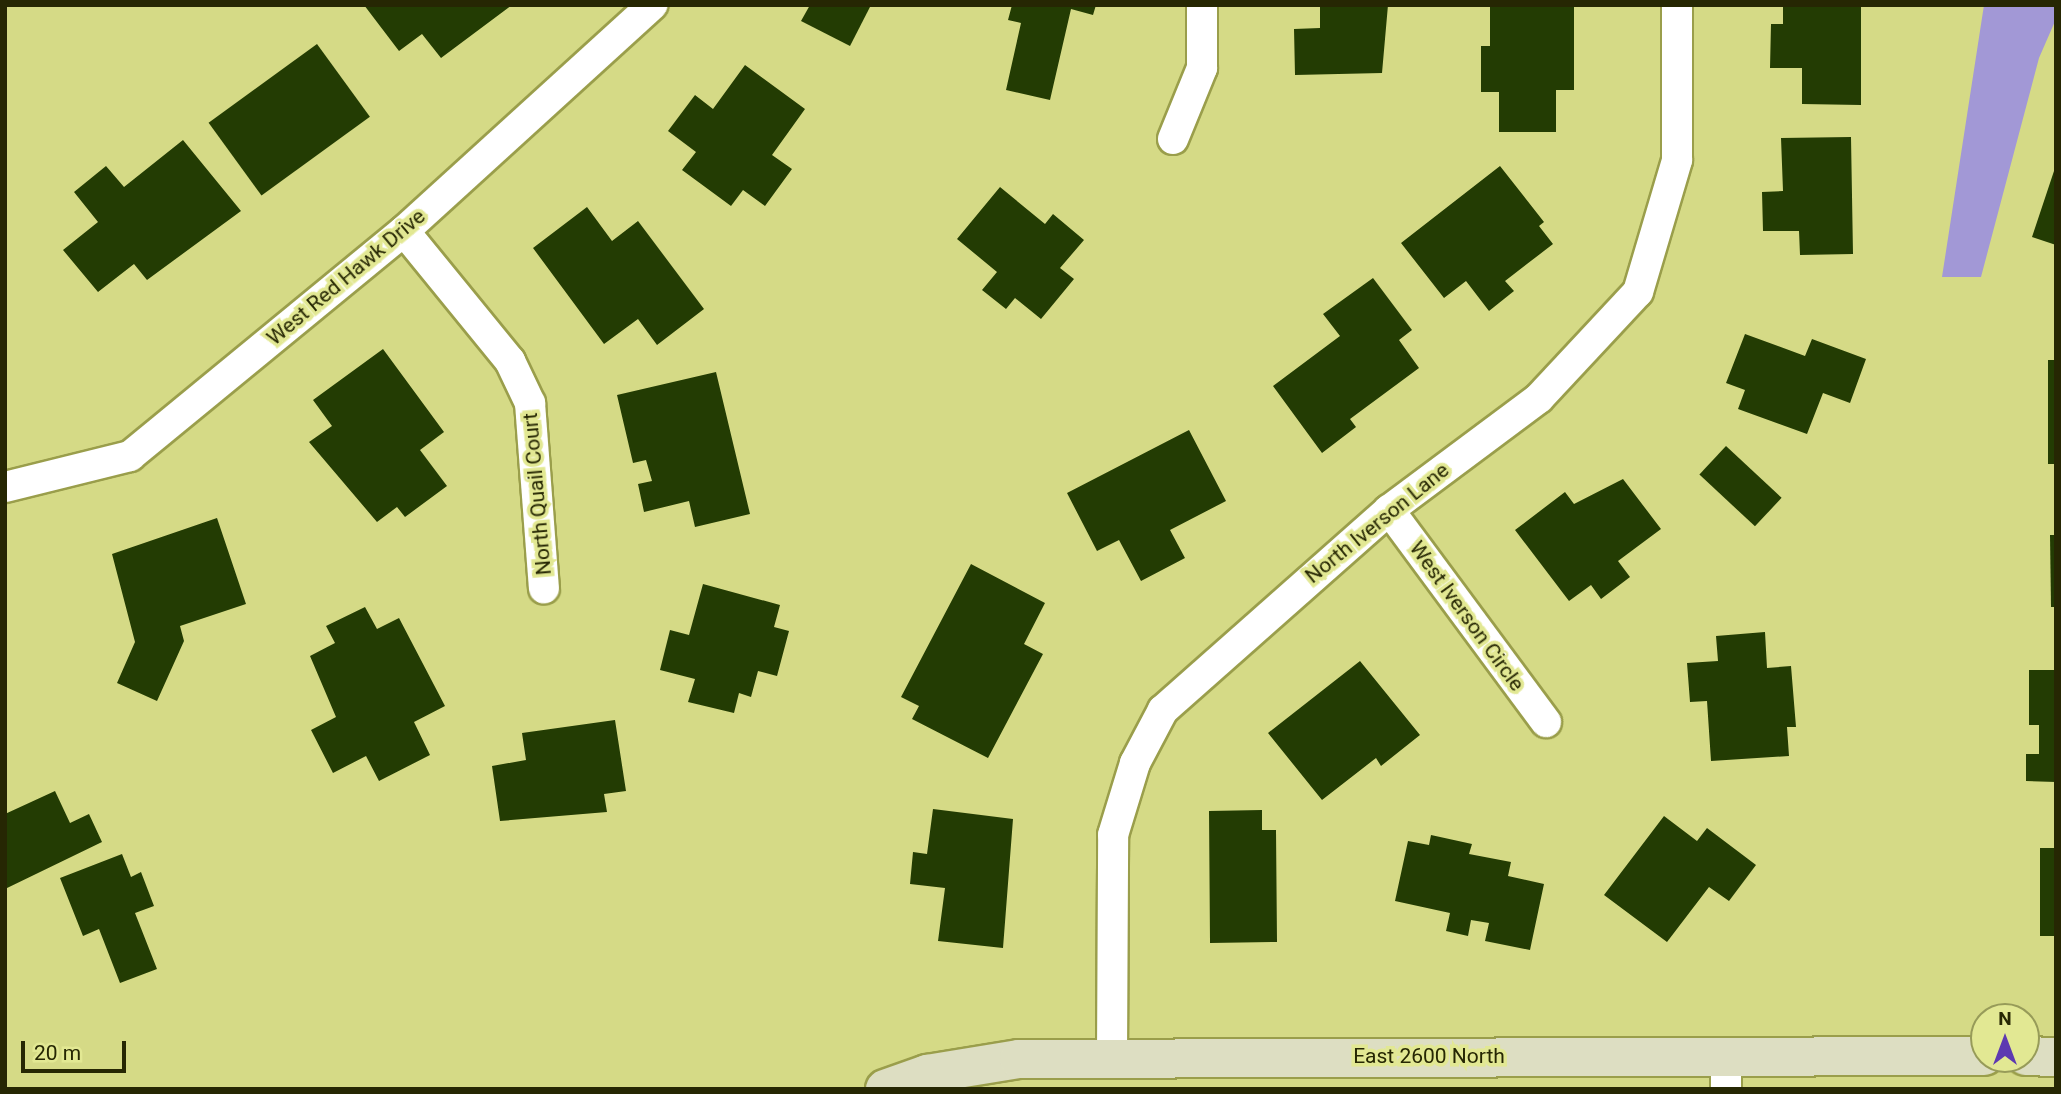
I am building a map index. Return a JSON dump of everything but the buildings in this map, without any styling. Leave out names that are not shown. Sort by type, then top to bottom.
[{"type":"street","name":"West Red Hawk Drive","points":[[5,487],[130,456],[404,231],[652,5]]},
{"type":"street","points":[[1173,139],[1202,68],[1202,5]]},
{"type":"street","name":"North Iverson Lane","points":[[1112,1057],[1113,835],[1135,763],[1163,710],[1201,670],[1389,510],[1539,398],[1638,292],[1677,160],[1677,5]]},
{"type":"street","name":"North Quail Court","points":[[404,231],[510,361],[530,403],[544,588]]},
{"type":"street","name":"West Iverson Circle","points":[[1389,510],[1546,722]]},
{"type":"street","name":"East 2600 North","points":[[885,1089],[927,1074],[1018,1059],[1112,1057],[1727,1072],[1970,1057]]},
{"type":"shaded area","points":[[1984,5],[2056,5],[2056,19],[2039,58],[1981,277],[1942,277]]}]
